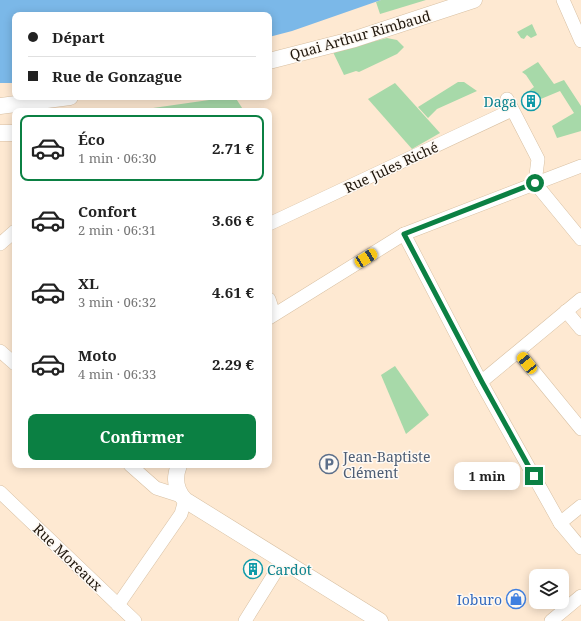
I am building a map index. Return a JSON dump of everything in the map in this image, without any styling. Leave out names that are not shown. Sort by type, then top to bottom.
[{"type":"main road","name":"Quai Arthur Rimbaud","points":[[272,59],[355,39],[474,0]]},
{"type":"main road","points":[[0,98],[12,98]]},
{"type":"main road","points":[[0,106],[49,100]]},
{"type":"main road","points":[[0,133],[12,134]]},
{"type":"main road","points":[[177,468],[177,486],[183,498],[380,621]]},
{"type":"street","points":[[563,0],[581,41]]},
{"type":"street","name":"Rue Jules Riché","points":[[272,223],[510,105],[538,159],[535,183]]},
{"type":"street","points":[[272,316],[404,234],[581,166]]},
{"type":"street","points":[[535,183],[581,239]]},
{"type":"street","points":[[0,244],[12,234]]},
{"type":"street","points":[[404,234],[482,382],[560,523],[581,548]]},
{"type":"street","points":[[482,382],[581,299]]},
{"type":"street","points":[[566,311],[581,329]]},
{"type":"street","points":[[0,351],[12,361]]},
{"type":"street","points":[[518,352],[581,428]]},
{"type":"street","points":[[118,605],[180,514],[183,498],[156,488],[133,468]]},
{"type":"street","name":"Rue Moreaux","points":[[0,492],[135,621]]},
{"type":"street","points":[[560,523],[581,506]]},
{"type":"street","points":[[245,621],[282,560]]},
{"type":"street","points":[[551,621],[581,596]]},
{"type":"green space","points":[[381,0],[426,0],[380,14],[376,2]]},
{"type":"green space","points":[[532,24],[537,35],[531,38],[527,35],[524,39],[521,38],[517,32]]},
{"type":"green space","points":[[387,38],[397,40],[404,47],[397,54],[359,72],[356,71],[344,75],[333,52]]},
{"type":"green space","points":[[538,62],[554,84],[564,80],[581,106],[581,131],[557,138],[552,126],[574,113],[560,91],[536,101],[532,95],[527,97],[526,93],[534,87],[526,75],[522,72]]},
{"type":"green space","points":[[458,82],[464,82],[477,91],[437,109],[428,118],[418,107]]},
{"type":"green space","points":[[395,83],[440,133],[412,149],[368,99]]},
{"type":"green space","points":[[209,100],[237,100],[242,108],[153,108]]},
{"type":"green space","points":[[395,366],[429,415],[406,434],[381,375]]},
{"type":"water","points":[[0,0],[381,0],[292,31],[272,36],[272,12],[12,12],[12,83],[0,83]]},
{"type":"place","name":"Daga","points":[[531,101]]},
{"type":"place","name":"Jean-Baptiste Clément","points":[[329,464]]},
{"type":"place","name":"Cardot","points":[[253,569]]},
{"type":"place","name":"Ioburo","points":[[516,599]]},
{"type":"route","points":[[534,476],[482,382],[404,234],[535,183]]}]
